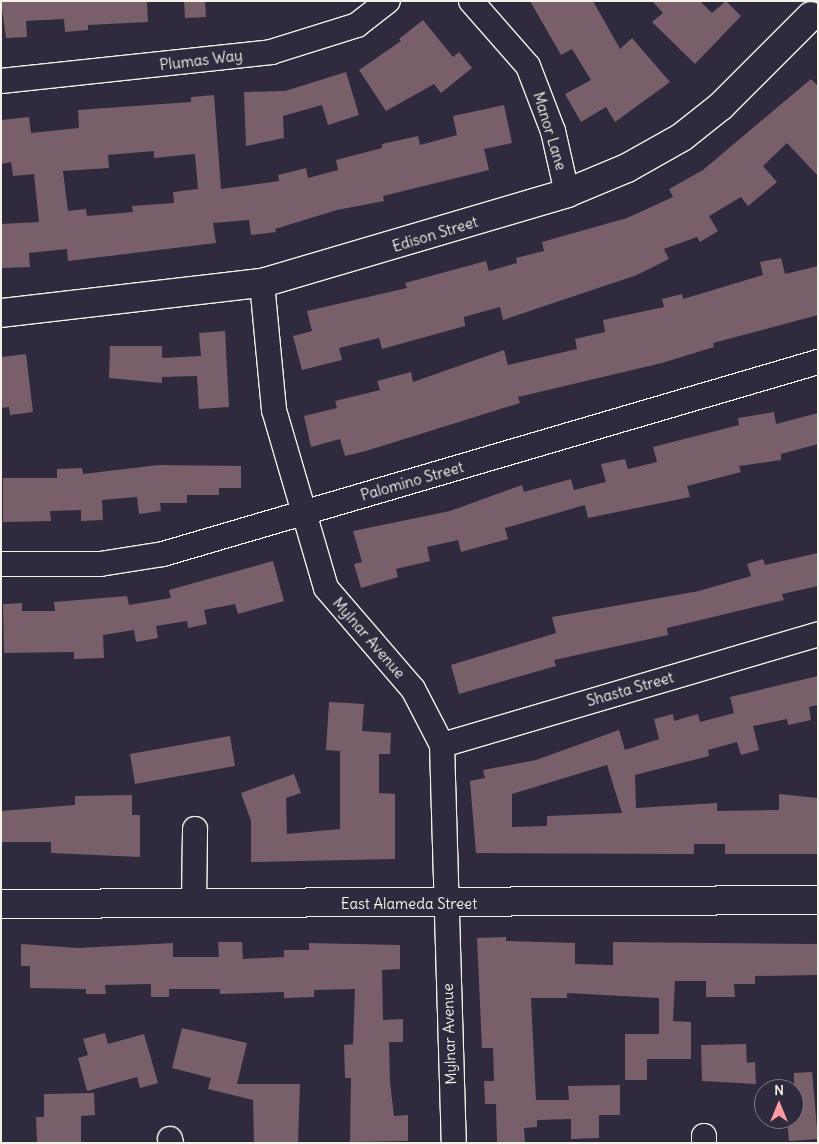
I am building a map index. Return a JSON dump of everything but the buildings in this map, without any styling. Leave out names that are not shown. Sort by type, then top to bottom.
[{"type":"street","name":"Plumas Way","points":[[1,81],[271,52],[357,26],[388,1]]},
{"type":"street","name":"Manor Lane","points":[[471,1],[528,66],[548,112],[567,193]]},
{"type":"street","name":"Edison Street","points":[[1,313],[262,283],[567,193],[627,168],[682,137],[721,106],[808,14]]},
{"type":"street","name":"Mylnar Avenue","points":[[262,283],[274,410],[302,513],[326,588],[413,689],[442,745],[445,904],[454,1143]]},
{"type":"street","name":"Palomino Street","points":[[1,564],[100,564],[163,554],[818,362]]},
{"type":"street","name":"Shasta Street","points":[[442,745],[818,634]]},
{"type":"street","points":[[194,903],[195,829]]},
{"type":"street","name":"East Alameda Street","points":[[1,904],[445,904],[818,900]]}]
